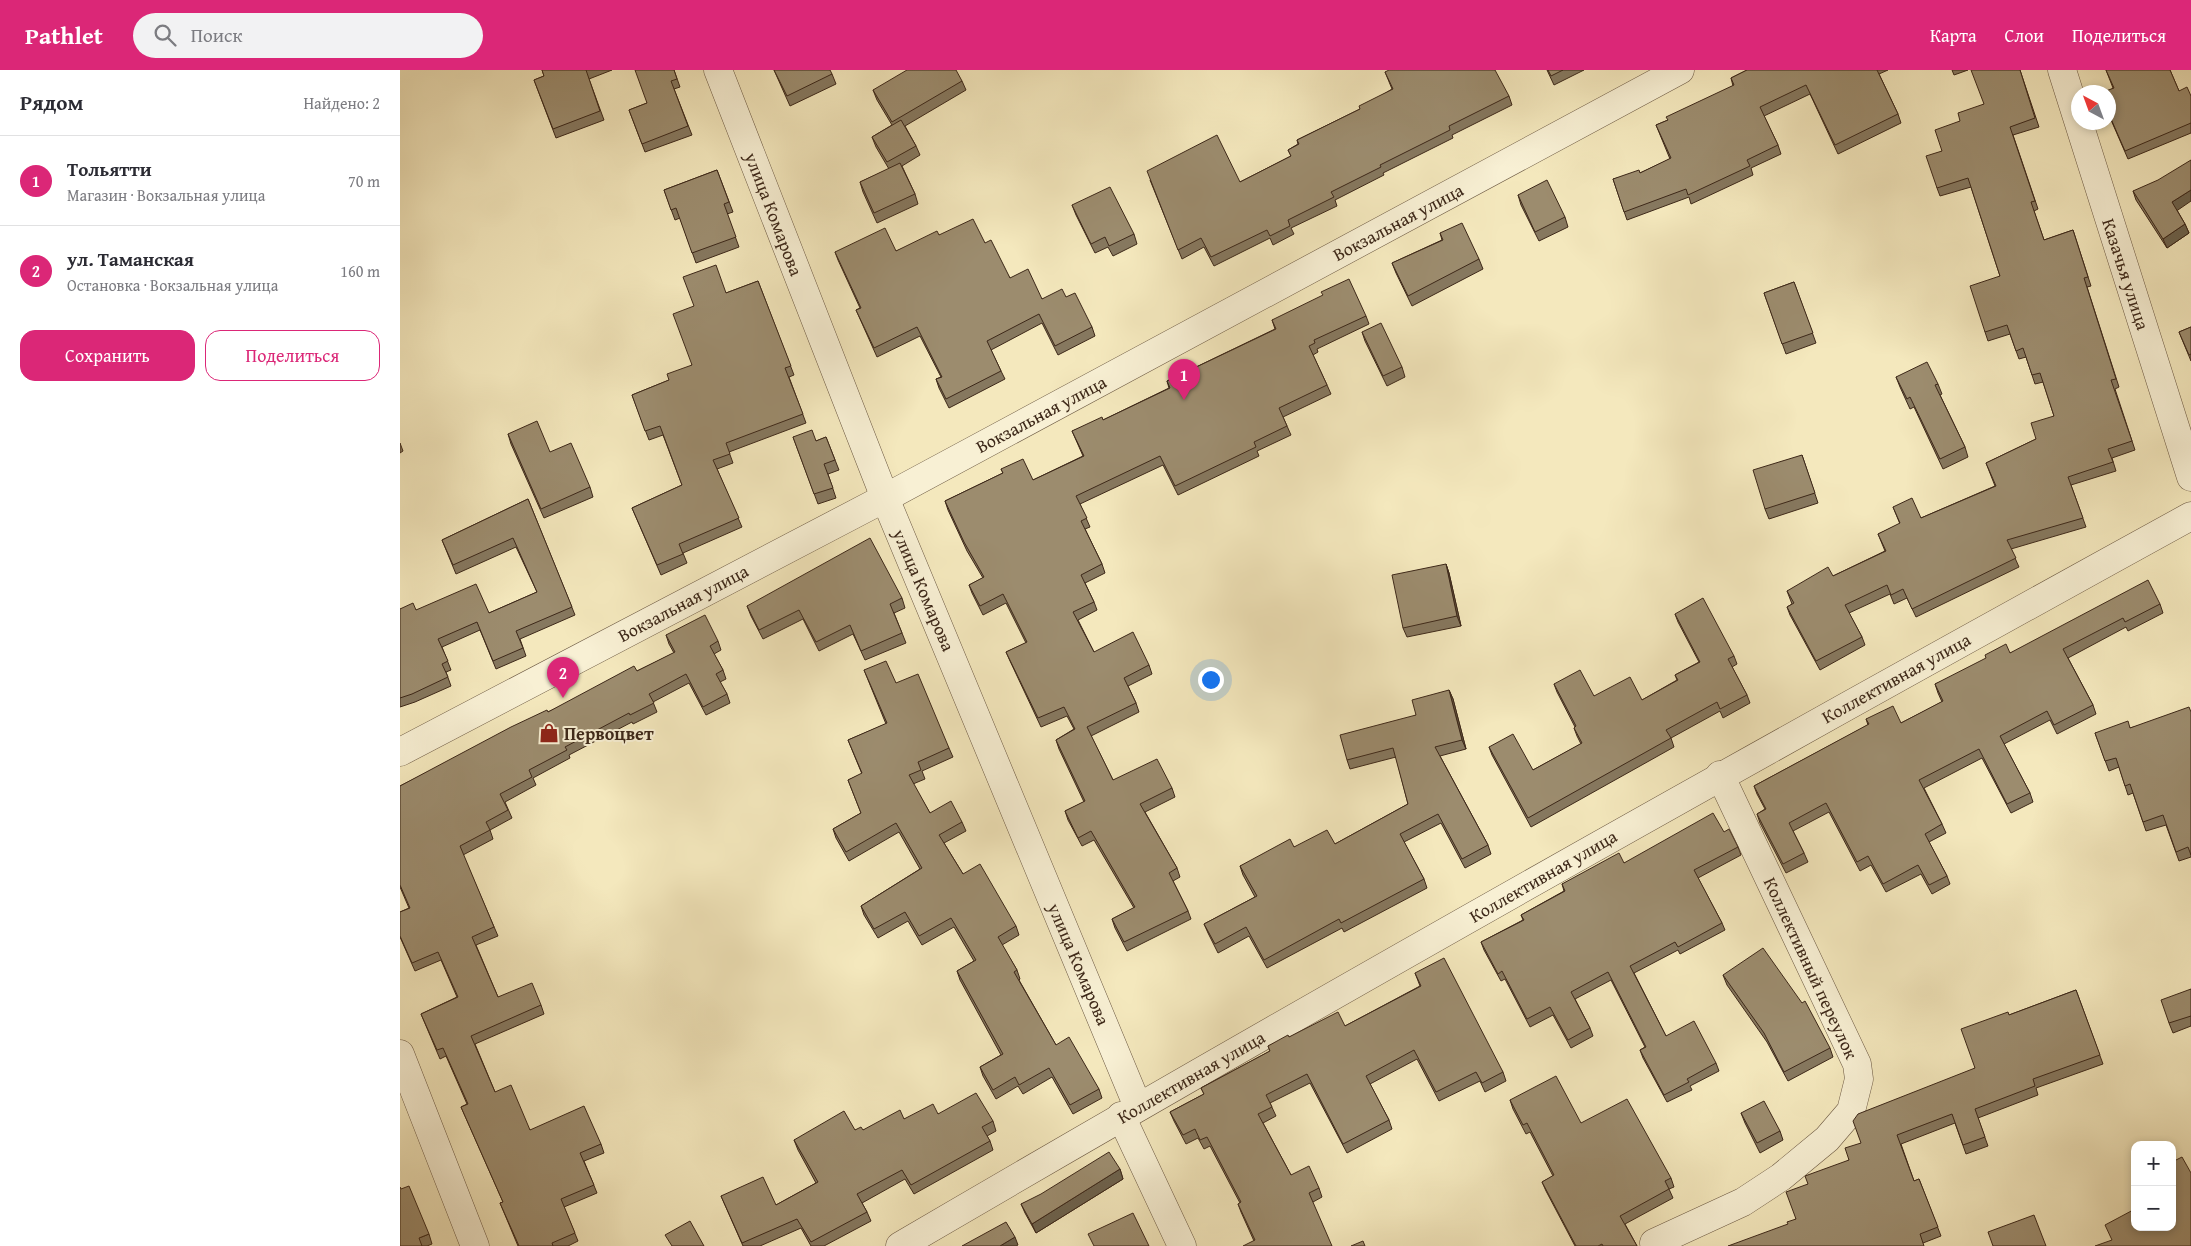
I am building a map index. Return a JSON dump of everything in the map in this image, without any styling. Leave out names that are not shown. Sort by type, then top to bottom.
[{"type":"street","name":"улица Комарова","points":[[718,70],[885,498],[1182,1246]]},
{"type":"street","name":"Вокзальная улица","points":[[400,752],[885,498],[1680,70]]},
{"type":"street","name":"Казачья улица","points":[[2062,70],[2191,477]]},
{"type":"street","name":"Коллективная улица","points":[[900,1246],[1130,1112],[1720,775],[2191,516]]},
{"type":"street","name":"Коллективный переулок","points":[[1654,1242],[1743,1202],[1781,1177],[1840,1125],[1851,1111],[1858,1090],[1857,1064],[1720,775]]},
{"type":"street","points":[[400,1054],[475,1246]]},
{"type":"building","points":[[542,70],[586,70],[600,111],[553,129],[534,80],[544,76]]},
{"type":"building","points":[[635,70],[674,70],[677,79],[671,81],[688,126],[642,144],[629,110],[647,103]]},
{"type":"building","points":[[774,70],[830,70],[832,74],[787,96]]},
{"type":"building","points":[[907,70],[956,70],[962,81],[892,122],[873,90]]},
{"type":"building","points":[[1389,70],[1495,70],[1509,96],[1449,126],[1450,130],[1331,192],[1334,197],[1288,220],[1290,226],[1270,236],[1267,230],[1211,257],[1201,238],[1178,250],[1147,171],[1217,135],[1240,182],[1291,156],[1288,150],[1299,144],[1297,140],[1360,109],[1359,106],[1393,89],[1385,72]]},
{"type":"building","points":[[1548,70],[1563,70],[1551,76]]},
{"type":"building","points":[[1747,70],[1877,70],[1898,114],[1835,145],[1806,85],[1760,107],[1778,145],[1747,160],[1750,166],[1688,195],[1686,189],[1624,212],[1613,179],[1639,170],[1640,173],[1671,158],[1656,125],[1668,120],[1666,117],[1734,85],[1731,78]]},
{"type":"building","points":[[1971,70],[2020,70],[2035,118],[2010,127],[2035,201],[2031,202],[2044,240],[2073,230],[2088,277],[2084,278],[2116,379],[2111,380],[2132,441],[2108,449],[2113,462],[2068,477],[2083,518],[2007,540],[2016,558],[1912,609],[1903,589],[1891,595],[1887,585],[1845,605],[1862,637],[1816,661],[1787,607],[1794,603],[1787,591],[1828,567],[1833,576],[1886,551],[1878,534],[1900,523],[1893,507],[1912,498],[1921,518],[1996,486],[1986,463],[2036,439],[2031,423],[2054,416],[2040,373],[2032,375],[2023,348],[2016,351],[2007,325],[1985,332],[1970,286],[2000,276],[1968,178],[1937,188],[1926,156],[1942,151],[1935,130],[1960,121],[1958,113],[1984,104]]},
{"type":"building","points":[[2106,70],[2170,70],[2179,91],[2187,87],[2191,96],[2191,123],[2125,151],[2116,130],[2116,85],[2113,85]]},
{"type":"building","points":[[901,120],[916,146],[887,162],[872,137]]},
{"type":"building","points":[[2191,160],[2191,190],[2172,202],[2185,224],[2163,239],[2133,191],[2158,180]]},
{"type":"building","points":[[900,163],[915,194],[874,213],[860,182]]},
{"type":"building","points":[[717,170],[729,202],[724,204],[736,237],[692,253],[676,208],[671,210],[664,190]]},
{"type":"building","points":[[1547,180],[1565,217],[1535,232],[1518,195]]},
{"type":"building","points":[[1110,187],[1134,234],[1109,246],[1105,237],[1091,244],[1072,205]]},
{"type":"building","points":[[973,219],[985,243],[991,240],[1010,278],[1028,269],[1042,299],[1062,289],[1066,297],[1075,293],[1092,327],[1055,346],[1039,314],[987,341],[1001,371],[946,399],[936,379],[942,377],[917,327],[874,348],[856,310],[861,308],[835,252],[885,228],[896,251],[937,231],[939,235]]},
{"type":"building","points":[[1462,223],[1479,259],[1408,296],[1392,263],[1443,240],[1440,233]]},
{"type":"building","points":[[716,265],[726,293],[758,281],[791,366],[785,368],[803,414],[726,443],[730,454],[713,460],[739,518],[679,544],[683,554],[657,565],[632,508],[682,485],[660,426],[645,431],[632,395],[669,380],[667,374],[692,365],[673,314],[694,306],[683,277]]},
{"type":"building","points":[[1349,279],[1366,316],[1314,340],[1315,343],[1309,346],[1327,385],[1279,408],[1287,426],[1254,442],[1256,447],[1175,486],[1160,456],[1076,496],[1087,518],[1081,521],[1102,564],[1081,575],[1094,602],[1073,612],[1094,652],[1133,632],[1149,665],[1124,678],[1136,703],[1087,727],[1113,780],[1157,759],[1172,788],[1140,804],[1177,868],[1169,873],[1188,911],[1124,942],[1112,919],[1135,907],[1091,831],[1078,838],[1065,811],[1085,801],[1056,740],[1075,729],[1064,707],[1038,718],[1006,652],[1027,642],[1003,594],[980,606],[969,585],[984,577],[964,542],[945,501],[1003,473],[1001,469],[1023,459],[1033,480],[1084,456],[1072,431],[1102,417],[1103,420],[1170,388],[1167,381],[1276,329],[1272,320],[1323,295],[1321,292]]},
{"type":"building","points":[[1794,282],[1813,333],[1782,344],[1764,293]]},
{"type":"building","points":[[1381,323],[1402,367],[1383,376],[1362,332]]},
{"type":"building","points":[[2191,327],[2191,354],[2189,355],[2179,332]]},
{"type":"building","points":[[1927,362],[1938,384],[1935,385],[1965,447],[1940,459],[1910,397],[1907,399],[1896,377]]},
{"type":"building","points":[[537,421],[550,452],[571,443],[590,487],[541,509],[508,434]]},
{"type":"building","points":[[812,430],[816,441],[826,437],[835,460],[824,464],[833,488],[814,494],[793,437]]},
{"type":"building","points":[[1802,455],[1815,493],[1765,509],[1753,470]]},
{"type":"building","points":[[528,499],[572,607],[516,631],[523,648],[493,661],[477,622],[438,639],[448,661],[442,664],[448,677],[400,698],[400,609],[413,603],[416,610],[476,584],[489,613],[537,592],[513,538],[453,565],[442,540]]},
{"type":"building","points":[[870,538],[902,598],[890,604],[902,633],[861,651],[850,625],[816,642],[799,610],[759,630],[747,606]]},
{"type":"building","points":[[1446,564],[1457,616],[1403,628],[1392,575]]},
{"type":"building","points":[[2148,580],[2160,604],[2125,622],[2123,618],[2063,649],[2093,705],[2054,725],[2047,711],[2000,736],[2030,793],[2007,804],[1979,749],[1919,780],[1942,824],[1925,834],[1947,876],[1929,885],[1918,865],[1883,884],[1868,856],[1857,862],[1826,803],[1789,823],[1804,853],[1783,864],[1757,814],[1766,809],[1754,786],[1869,724],[1866,719],[1893,706],[1901,723],[1943,701],[1935,684],[1986,658],[1985,655],[2006,644],[2010,653]]},
{"type":"building","points":[[1703,598],[1734,656],[1728,659],[1747,695],[1720,709],[1717,702],[1666,730],[1671,738],[1528,818],[1489,747],[1513,734],[1533,770],[1582,743],[1574,728],[1576,726],[1554,684],[1580,670],[1594,696],[1630,677],[1642,700],[1678,680],[1675,675],[1700,662],[1675,614]]},
{"type":"building","points":[[705,615],[718,641],[710,646],[723,670],[716,674],[727,694],[703,707],[686,674],[649,694],[654,703],[630,715],[629,713],[565,747],[567,750],[529,770],[532,777],[500,794],[508,810],[486,822],[490,830],[460,846],[494,927],[472,937],[498,997],[532,983],[541,1005],[471,1036],[495,1092],[511,1085],[530,1130],[584,1106],[601,1144],[580,1153],[594,1185],[561,1199],[575,1233],[552,1243],[553,1246],[519,1246],[500,1203],[503,1202],[461,1107],[468,1104],[443,1048],[437,1050],[421,1014],[458,997],[438,952],[412,963],[400,936],[400,912],[410,908],[400,885],[400,786],[511,727],[547,710],[548,712],[634,666],[637,671],[675,652],[666,635]]},
{"type":"building","points":[[886,661],[896,683],[918,674],[949,748],[918,762],[921,770],[909,775],[930,813],[951,801],[962,822],[939,835],[963,874],[980,864],[1016,926],[998,937],[1017,970],[1014,972],[1056,1045],[1069,1037],[1099,1089],[1070,1105],[1049,1068],[1019,1085],[1015,1077],[993,1090],[980,1067],[1003,1054],[957,971],[976,960],[951,918],[919,936],[905,912],[874,929],[861,906],[922,868],[896,823],[846,852],[833,829],[861,813],[848,780],[862,773],[848,740],[887,723],[864,670]]},
{"type":"building","points":[[1449,690],[1462,740],[1435,747],[1488,845],[1462,859],[1438,814],[1400,834],[1424,879],[1341,923],[1339,919],[1264,960],[1246,927],[1215,944],[1204,924],[1257,896],[1240,866],[1290,839],[1294,847],[1327,830],[1335,844],[1408,804],[1393,748],[1347,760],[1340,735],[1416,715],[1412,700]]},
{"type":"building","points":[[2189,707],[2191,712],[2191,855],[2188,847],[2176,852],[2163,815],[2143,822],[2130,784],[2125,786],[2116,758],[2105,761],[2095,733],[2128,721],[2130,728]]},
{"type":"building","points":[[1713,813],[1724,832],[1729,829],[1738,847],[1694,870],[1722,923],[1678,947],[1675,942],[1630,966],[1666,1036],[1694,1021],[1716,1063],[1687,1079],[1689,1082],[1664,1095],[1640,1050],[1646,1047],[1608,972],[1571,992],[1590,1028],[1568,1040],[1550,1007],[1527,1019],[1502,971],[1498,974],[1481,942],[1524,920],[1521,915],[1565,891],[1562,884],[1619,853],[1624,863]]},
{"type":"building","points":[[1763,948],[1802,1003],[1805,1001],[1830,1048],[1784,1072],[1764,1033],[1723,975]]},
{"type":"building","points":[[1444,958],[1503,1072],[1482,1083],[1476,1072],[1436,1092],[1414,1050],[1366,1076],[1389,1120],[1343,1144],[1307,1074],[1266,1095],[1272,1107],[1258,1114],[1291,1175],[1309,1166],[1319,1188],[1309,1193],[1332,1246],[1243,1246],[1255,1240],[1238,1204],[1241,1202],[1207,1137],[1200,1140],[1195,1129],[1183,1135],[1170,1112],[1204,1094],[1201,1088],[1270,1051],[1268,1046],[1288,1035],[1289,1037],[1338,1012],[1345,1026],[1421,986],[1415,973]]},
{"type":"building","points":[[2191,989],[2191,1016],[2169,1023],[2161,1000]]},
{"type":"building","points":[[2076,990],[2100,1055],[2033,1079],[2035,1086],[1975,1109],[1985,1137],[1963,1145],[1952,1114],[1897,1135],[1914,1181],[1919,1179],[1938,1227],[1920,1234],[1924,1246],[1728,1246],[1788,1224],[1787,1222],[1796,1219],[1786,1192],[1808,1184],[1805,1176],[1849,1160],[1845,1148],[1861,1143],[1853,1121],[1858,1114],[1975,1068],[1961,1029],[2008,1012],[2009,1015]]},
{"type":"building","points":[[1556,1076],[1581,1123],[1627,1099],[1671,1178],[1665,1181],[1669,1189],[1620,1216],[1637,1246],[1603,1246],[1602,1244],[1598,1246],[1576,1246],[1542,1182],[1554,1175],[1527,1123],[1523,1125],[1510,1100]]},
{"type":"building","points":[[976,1093],[993,1121],[982,1127],[990,1141],[911,1185],[902,1170],[857,1194],[867,1212],[811,1242],[797,1219],[742,1243],[721,1196],[763,1177],[776,1205],[818,1182],[794,1140],[844,1111],[855,1130],[861,1127],[863,1130],[900,1110],[904,1119],[933,1104],[938,1114]]},
{"type":"building","points":[[1764,1101],[1780,1131],[1757,1143],[1741,1113]]},
{"type":"building","points":[[1109,1152],[1120,1169],[1032,1224],[1021,1204],[1041,1194]]},
{"type":"building","points":[[2182,1157],[2191,1173],[2191,1246],[2095,1246],[2112,1240],[2105,1225],[2131,1211],[2131,1231],[2176,1231],[2176,1160]]},
{"type":"building","points":[[409,1186],[429,1234],[419,1238],[422,1246],[400,1246],[400,1187],[401,1189]]},
{"type":"building","points":[[1133,1213],[1149,1246],[1094,1246],[1088,1234]]},
{"type":"building","points":[[2034,1215],[2046,1246],[1993,1246],[1988,1232]]},
{"type":"building","points":[[690,1221],[704,1246],[672,1246],[665,1235]]},
{"type":"building","points":[[1006,1222],[1015,1237],[1000,1246],[962,1246]]},
{"type":"building","points":[[1363,1241],[1365,1246],[1351,1246]]},
{"type":"place","name":"Тольятти","points":[[1184,400]]},
{"type":"place","name":"ул. Таманская","points":[[563,698]]},
{"type":"place","name":"Первоцвет","points":[[549,733]]}]
